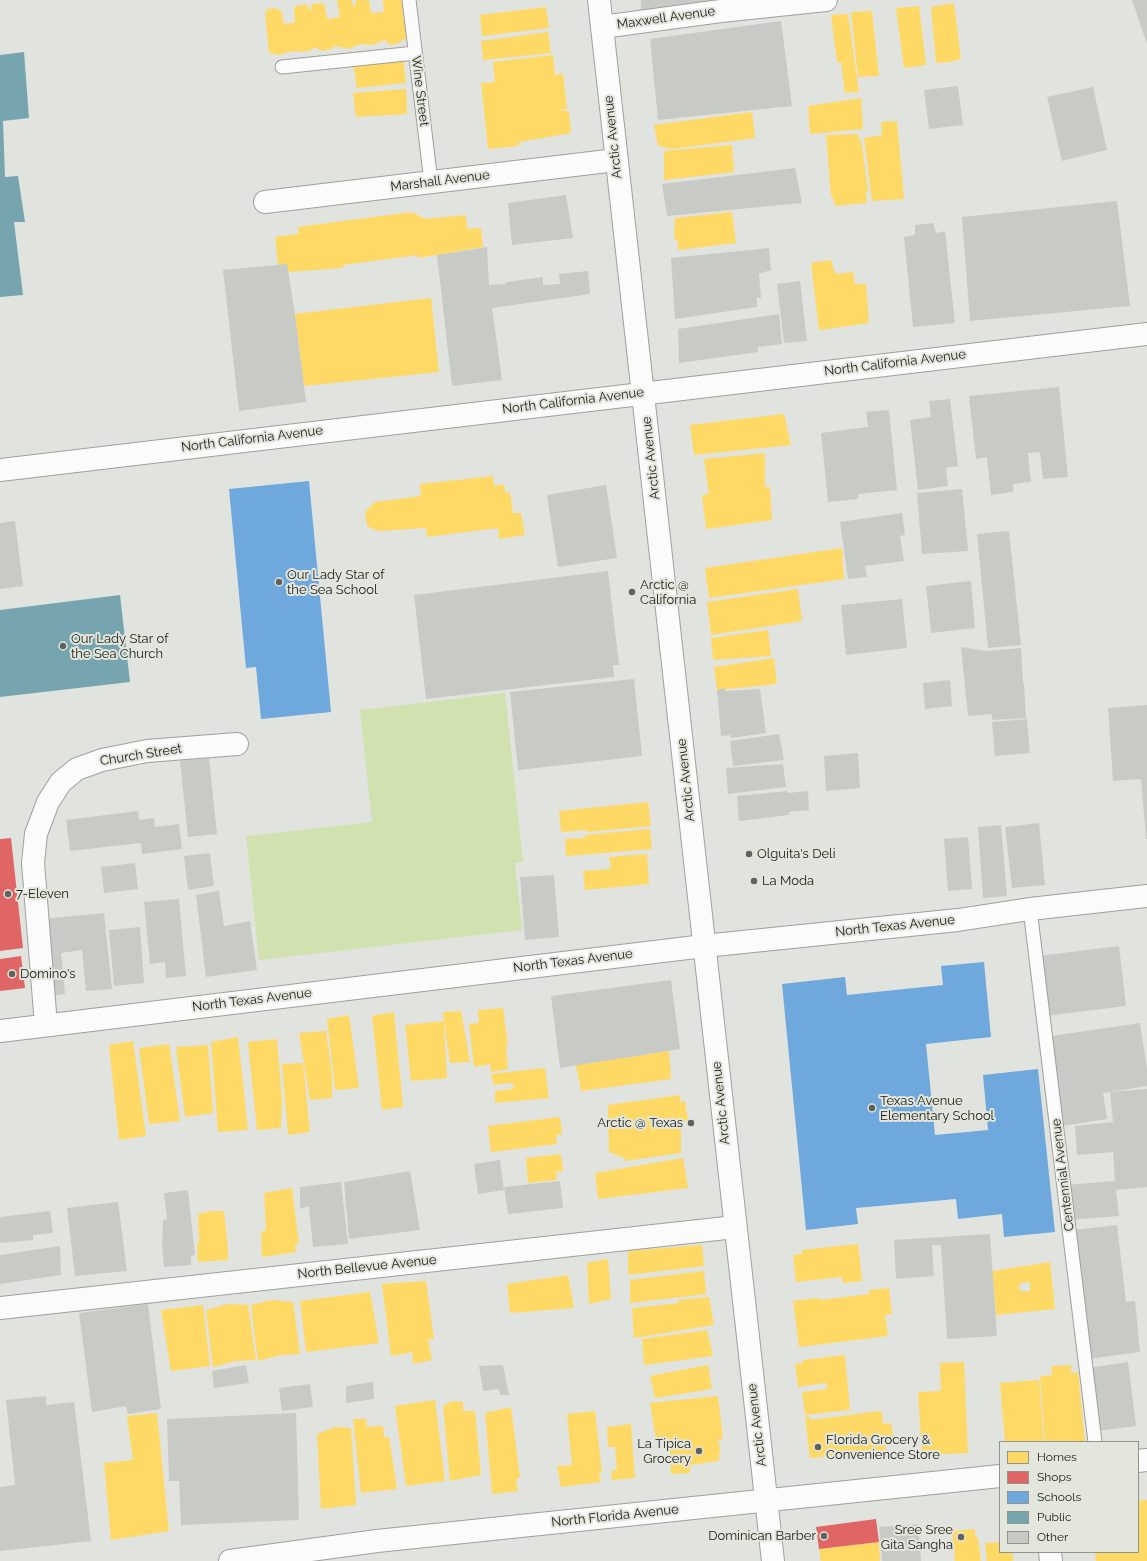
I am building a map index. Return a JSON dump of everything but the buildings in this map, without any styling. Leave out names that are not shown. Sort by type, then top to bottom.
[{"type":"street","name":"Arctic Avenue","points":[[599,0],[734,1227],[773,1561]]},
{"type":"street","name":"Maxwell Avenue","points":[[602,27],[720,11],[826,0]]},
{"type":"street","name":"Marshall Avenue","points":[[265,202],[616,160]]},
{"type":"street","name":"North California Avenue","points":[[0,470],[1147,334]]},
{"type":"street","name":"Church Street","points":[[46,1025],[33,863],[36,834],[48,802],[61,782],[78,769],[102,760],[147,751],[237,744]]},
{"type":"street","name":"North Texas Avenue","points":[[0,1031],[704,946],[958,920],[1030,909],[1147,896]]},
{"type":"street","name":"North Bellevue Avenue","points":[[0,1308],[734,1227]]},
{"type":"street","name":"North Florida Avenue","points":[[230,1561],[377,1541],[999,1476]]},
{"type":"lane","name":"Wine Street","points":[[409,0],[431,182]]},
{"type":"lane","points":[[282,67],[416,54]]},
{"type":"lane","name":"Centennial Avenue","points":[[1030,909],[1095,1441]]},
{"type":"green space","points":[[505,693],[523,862],[515,863],[522,930],[259,960],[246,836],[372,822],[360,710]]},
{"type":"place","name":"Our Lady Star of the Sea School","points":[[279,582]]},
{"type":"place","name":"Arctic @ California","points":[[632,592]]},
{"type":"place","name":"Our Lady Star of the Sea Church","points":[[63,646]]},
{"type":"place","name":"Olguita's Deli","points":[[749,854]]},
{"type":"place","name":"La Moda","points":[[754,881]]},
{"type":"place","name":"7-Eleven","points":[[8,894]]},
{"type":"place","name":"Domino's","points":[[12,974]]},
{"type":"place","name":"Texas Avenue Elementary School","points":[[872,1108]]},
{"type":"place","name":"Arctic @ Texas","points":[[691,1123]]},
{"type":"place","name":"Florida Grocery & Convenience Store","points":[[818,1447]]},
{"type":"place","name":"La Tipica Grocery","points":[[699,1451]]},
{"type":"place","name":"Dominican Barber","points":[[824,1536]]},
{"type":"place","name":"Sree Sree Gita Sangha","points":[[961,1537]]}]
